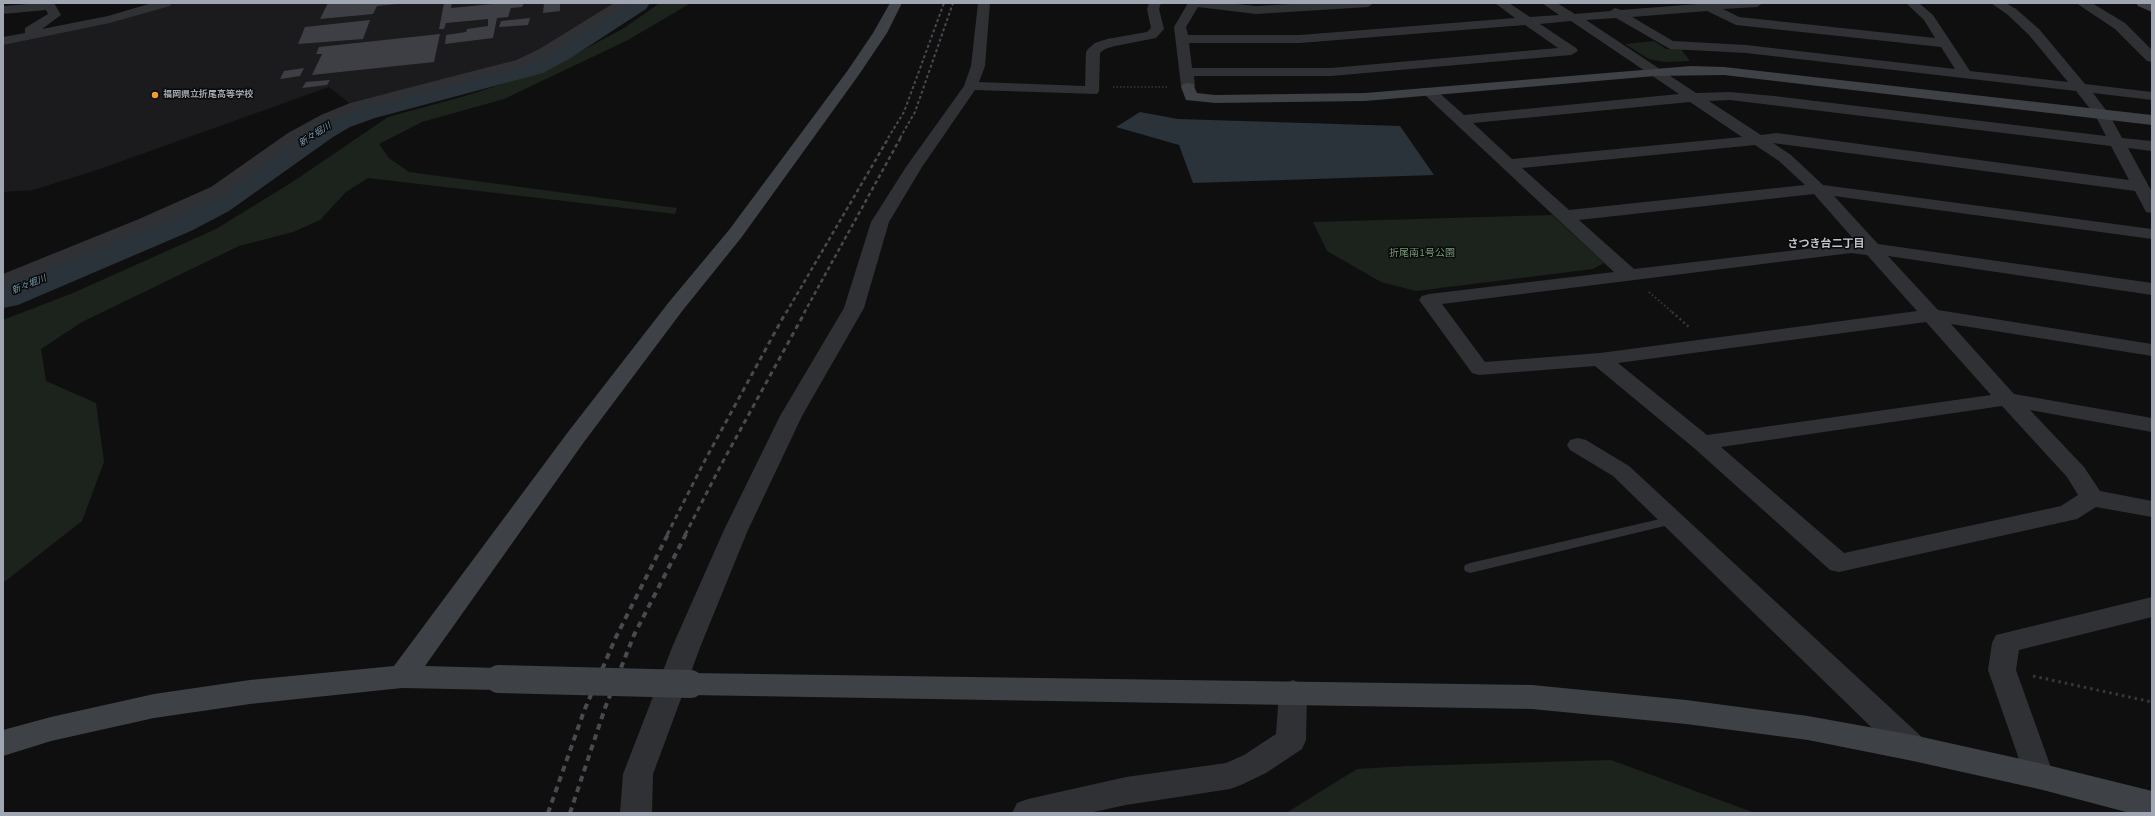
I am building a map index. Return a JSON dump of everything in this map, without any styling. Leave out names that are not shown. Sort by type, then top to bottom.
[{"type":"street","points":[[3,41],[109,14],[166,3]]},
{"type":"street","points":[[3,280],[145,223],[216,191],[293,136],[326,118],[354,106],[469,78],[521,63],[546,51],[623,3]]},
{"type":"street","points":[[402,677],[576,437],[676,306],[735,234],[853,73],[880,33],[896,3]]},
{"type":"street","points":[[636,813],[638,774],[687,645],[736,530],[791,416],[854,308],[880,222],[914,166],[971,86],[978,66],[984,3]]},
{"type":"street","points":[[971,86],[1092,91],[1093,52],[1100,46],[1112,42],[1151,35],[1158,29],[1153,9],[1155,3]]},
{"type":"street","points":[[1368,3],[1256,10],[1194,3],[1180,27],[1188,87],[1191,97],[1215,99],[1310,98],[1431,93],[1691,70],[1765,74],[2152,120]]},
{"type":"street","points":[[1187,72],[1331,72],[1571,51],[1501,3]]},
{"type":"street","points":[[1548,3],[1574,18],[1786,158],[1818,189],[1870,249],[2076,472],[2092,498]]},
{"type":"street","points":[[1602,3],[1670,45],[1746,50],[2152,96]]},
{"type":"street","points":[[1182,39],[1300,39],[1757,3]]},
{"type":"street","points":[[1912,3],[1929,18],[1965,74]]},
{"type":"street","points":[[1997,3],[2012,12],[2034,32],[2102,114],[2152,208]]},
{"type":"street","points":[[2082,3],[2120,26],[2152,58]]},
{"type":"street","points":[[2142,3],[2152,8]]},
{"type":"street","points":[[3,10],[50,6],[55,15],[20,37]]},
{"type":"street","points":[[1709,7],[1736,21],[1944,43]]},
{"type":"street","points":[[1431,93],[1629,275]]},
{"type":"street","points":[[1460,120],[1695,97],[1730,96],[1774,100],[2152,146]]},
{"type":"street","points":[[1508,164],[1757,138],[1777,138],[2141,187]]},
{"type":"street","points":[[1565,216],[1818,189],[2152,234]]},
{"type":"street","points":[[2152,289],[1895,251],[1851,248],[1428,300],[1479,369],[1600,359],[1931,314],[2152,350]]},
{"type":"street","points":[[1600,359],[1702,444],[1839,563],[2068,513],[2092,498],[2152,509]]},
{"type":"street","points":[[1702,444],[2007,399],[2152,425]]},
{"type":"street","points":[[1578,445],[1621,471],[1913,748]]},
{"type":"street","points":[[2039,776],[2002,670],[2006,643],[2152,607]]},
{"type":"street","points":[[3,743],[51,729],[154,706],[250,692],[402,677],[690,684],[1292,692],[1532,697],[1686,712],[1808,728],[1913,748],[2039,776],[2152,805]]},
{"type":"street","points":[[1028,813],[1126,791],[1230,776],[1255,764],[1291,740],[1292,692]]},
{"type":"lane","points":[[1470,568],[1674,520]]},
{"type":"path","points":[[1108,87],[1170,87]]},
{"type":"path","points":[[1629,275],[1708,344]]},
{"type":"path","points":[[2002,670],[2152,702]]},
{"type":"shaded area","name":"福岡県立折尾高等学校","points":[[177,3],[618,3],[550,44],[515,60],[442,82],[349,103],[329,87],[97,170],[33,190],[3,192],[3,44],[114,22]]},
{"type":"shaded area","points":[[1140,112],[1178,119],[1400,126],[1434,175],[1193,183],[1179,145],[1116,127]]},
{"type":"green space","points":[[660,3],[691,3],[628,40],[504,99],[422,122],[379,144],[389,158],[409,172],[677,208],[675,214],[368,178],[346,192],[320,220],[293,232],[239,246],[82,322],[41,349],[46,381],[96,403],[104,462],[82,521],[3,583],[3,320],[73,293],[216,229],[294,181],[388,117],[465,96],[546,70],[624,28]]},
{"type":"green space","points":[[1654,41],[1666,49],[1681,49],[1690,61],[1664,62],[1649,59],[1625,44]]},
{"type":"green space","name":"折尾南1号公園","points":[[1552,215],[1604,263],[1593,269],[1416,291],[1381,282],[1327,251],[1313,222]]},
{"type":"green space","points":[[1611,760],[1755,813],[1286,813],[1357,769],[1407,766]]},
{"type":"building","points":[[328,3],[397,4],[377,6],[373,14],[320,19]]},
{"type":"building","points":[[444,3],[452,3],[451,8],[503,3],[524,3],[522,7],[511,8],[508,17],[497,18],[493,38],[445,44],[446,35],[466,32],[467,29],[488,26],[488,19],[446,23],[444,29],[439,29]]},
{"type":"building","points":[[544,3],[560,3],[560,11],[543,13]]},
{"type":"building","points":[[530,18],[528,25],[499,27],[501,21]]},
{"type":"building","points":[[370,20],[363,39],[298,44],[305,27]]},
{"type":"building","points":[[440,34],[434,62],[312,75],[322,54],[316,54],[319,47]]},
{"type":"building","points":[[304,68],[300,76],[280,79],[284,71]]},
{"type":"building","points":[[330,80],[327,85],[302,88],[306,82]]},
{"type":"waterway","name":"新々堀川","points":[[3,296],[178,223],[216,203],[321,130],[339,120],[364,111],[533,67],[559,53],[637,3]]},
{"type":"railway","points":[[888,138],[904,112],[944,3]]},
{"type":"railway","points":[[900,138],[915,112],[953,3]]},
{"type":"railway","points":[[786,313],[889,137]]},
{"type":"railway","points":[[804,313],[901,137]]},
{"type":"railway","points":[[667,535],[704,462],[786,312]]},
{"type":"railway","points":[[685,535],[721,465],[805,312]]},
{"type":"railway","points":[[548,813],[584,711],[616,637],[668,534]]},
{"type":"railway","points":[[570,813],[605,708],[634,635],[686,534]]},
{"type":"place","name":"福岡県立折尾高等学校","points":[[155,95]]},
{"type":"district","name":"さつき台二丁目","points":[[1826,244]]}]
